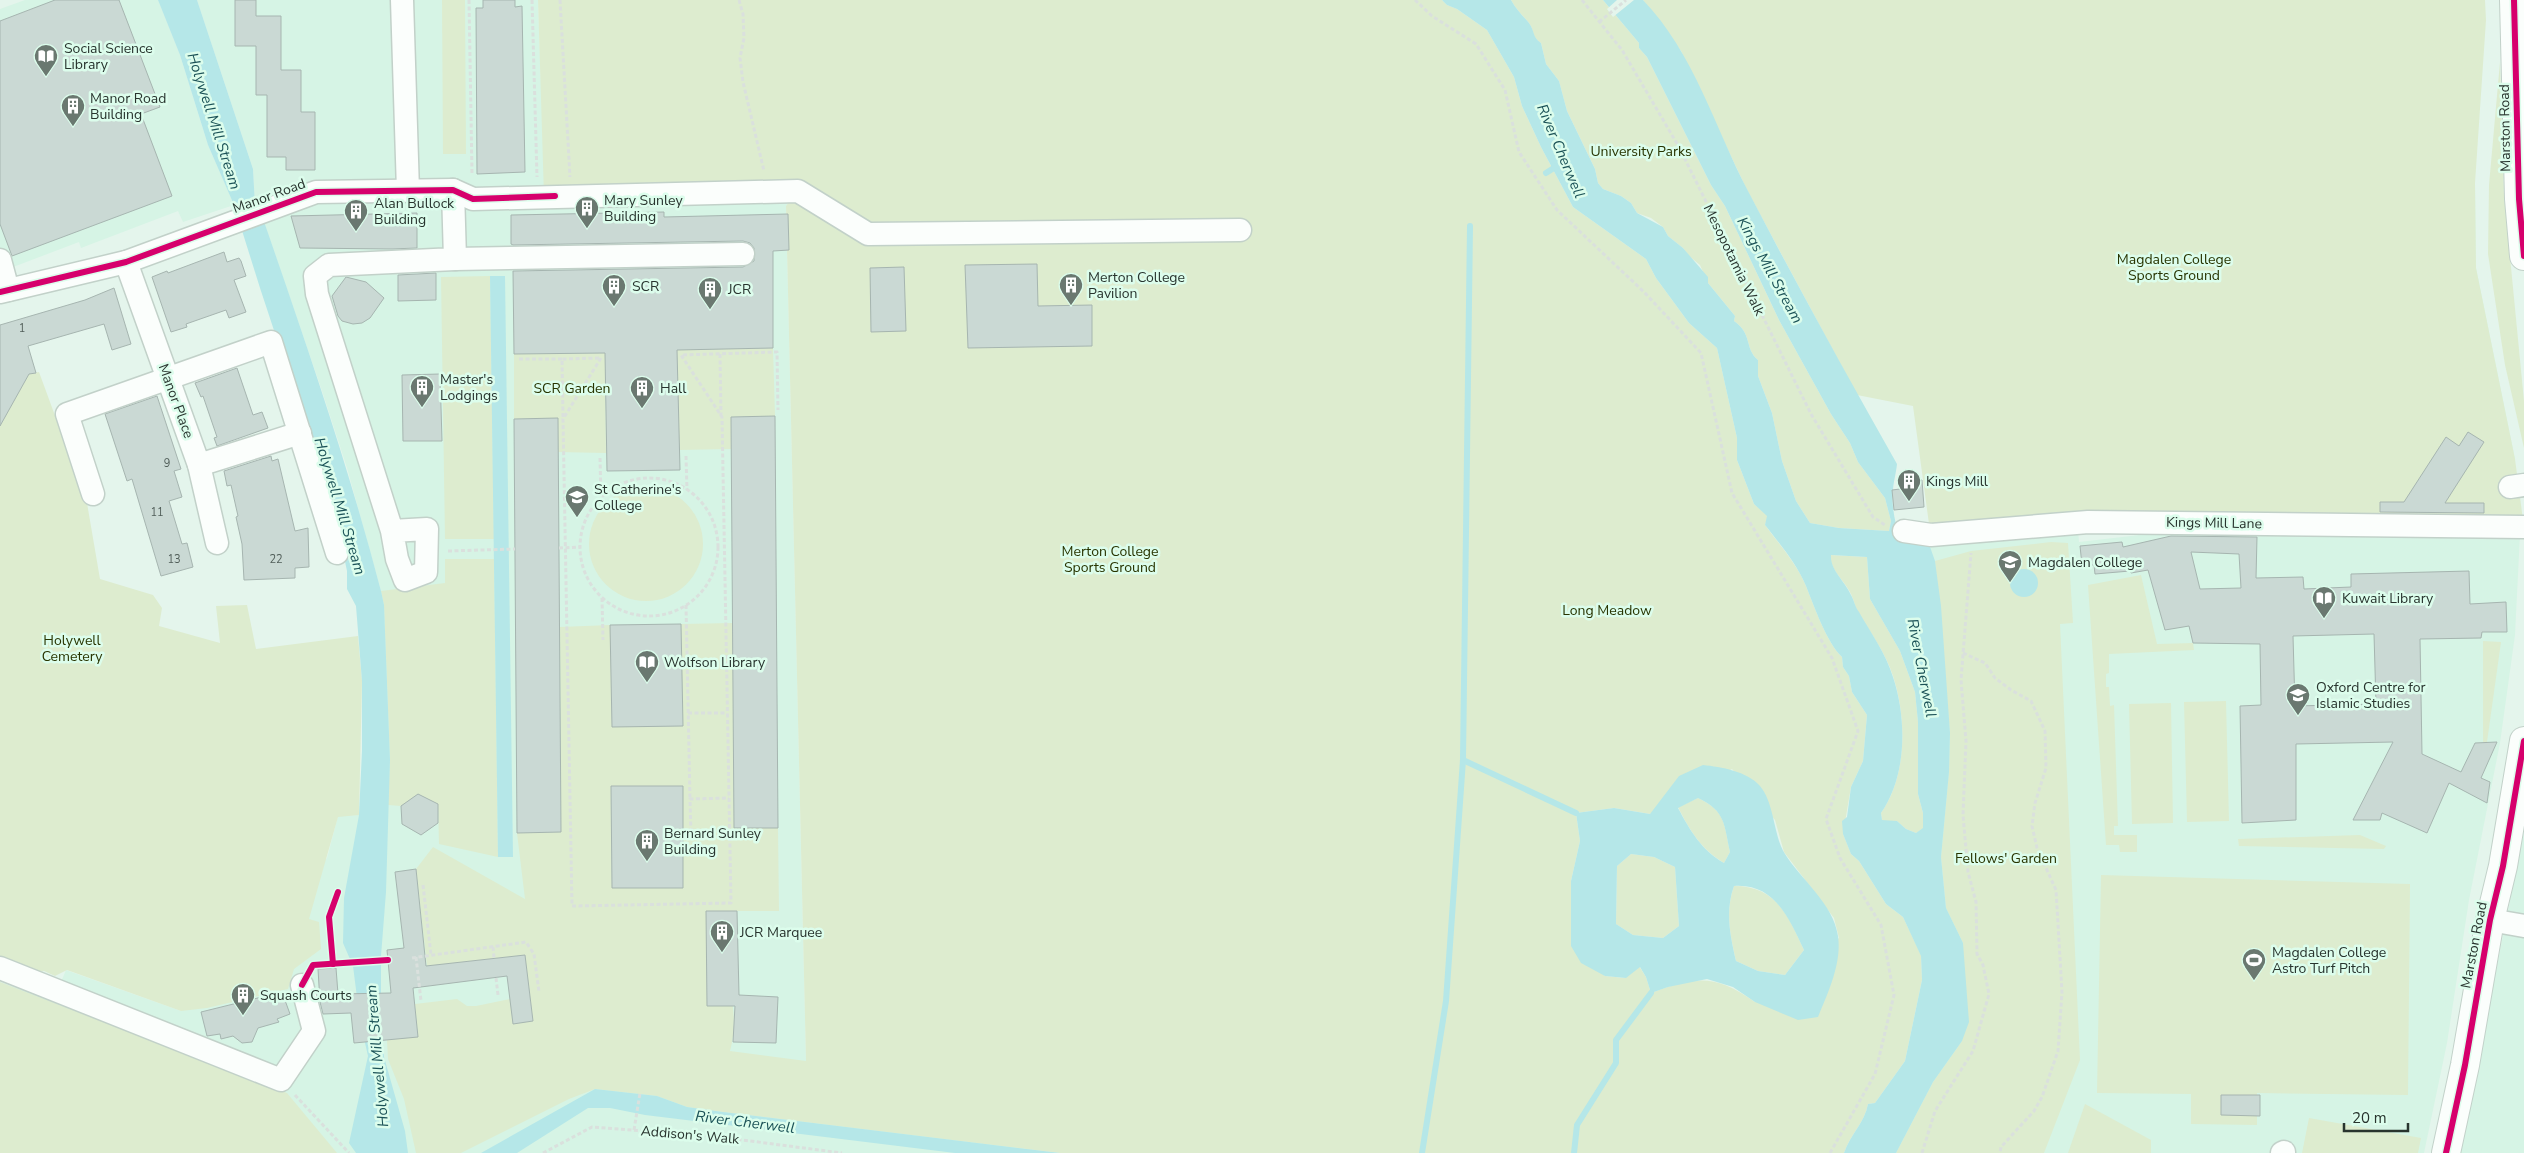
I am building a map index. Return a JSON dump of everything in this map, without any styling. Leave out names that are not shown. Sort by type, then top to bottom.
[{"type":"main road","name":"Marston Road","points":[[2514,0],[2519,199],[2524,256]]},
{"type":"main road","name":"Marston Road","points":[[2446,1153],[2465,1065],[2490,920],[2503,866],[2524,742]]},
{"type":"street","points":[[402,0],[408,191]]},
{"type":"street","name":"Manor Road","points":[[4,291],[126,262],[316,192],[408,191],[555,196],[798,191],[868,234],[1240,230]]},
{"type":"street","points":[[455,259],[463,194]]},
{"type":"street","points":[[392,531],[427,529],[426,572],[406,580],[397,558],[392,531],[317,294],[315,276],[329,265],[455,259],[743,254]]},
{"type":"street","points":[[0,260],[4,291]]},
{"type":"street","name":"Manor Place","points":[[126,262],[199,465],[217,543]]},
{"type":"street","points":[[94,494],[67,414],[271,342],[337,552]]},
{"type":"street","points":[[199,465],[300,433]]},
{"type":"street","name":"Kings Mill Lane","points":[[1904,531],[1931,535],[2088,522],[2524,527]]},
{"type":"street","points":[[2490,920],[2524,926]]},
{"type":"street","points":[[0,968],[281,1080],[314,1031],[302,984]]},
{"type":"path","points":[[463,194],[469,0]]},
{"type":"path","points":[[532,0],[555,196]]},
{"type":"path","points":[[555,196],[560,0]]},
{"type":"path","points":[[739,0],[744,14],[744,38],[740,58],[743,82],[768,191]]},
{"type":"path","points":[[1415,0],[1432,16],[1476,44],[1504,90],[1520,152],[1558,210],[1644,292],[1701,353],[1732,493],[1832,658],[1858,731],[1826,819],[1840,858],[1881,925],[1894,996],[1876,1074],[1830,1153]]},
{"type":"path","points":[[1600,22],[1626,0]]},
{"type":"path","points":[[722,416],[681,355],[777,352],[778,410]]},
{"type":"path","points":[[562,359],[572,906],[730,903],[720,354]]},
{"type":"path","points":[[519,359],[601,358],[563,419]]},
{"type":"path","points":[[686,456],[687,490]]},
{"type":"path","points":[[600,458],[601,497]]},
{"type":"path","points":[[652,478],[670,482],[687,490],[701,502],[711,518],[717,545],[713,572],[704,589],[674,611],[655,616],[636,615],[618,609],[602,598],[590,583],[582,566],[580,547],[582,529],[589,512],[601,497],[616,486],[634,480],[652,478]]},
{"type":"path","points":[[1922,1153],[1936,1111],[1974,1051],[1989,994],[1983,965],[1977,954],[1976,902],[1968,872],[1963,815],[1966,740],[1961,680],[1972,531]]},
{"type":"path","points":[[717,545],[724,545]]},
{"type":"path","points":[[559,548],[580,547]]},
{"type":"path","points":[[427,552],[515,549]]},
{"type":"path","points":[[602,598],[603,640]]},
{"type":"path","points":[[683,836],[690,836],[686,604]]},
{"type":"path","points":[[1963,653],[1985,663],[1995,678],[2031,701],[2045,731],[2046,768],[2035,803],[2032,826],[2037,848],[2056,890],[2062,992],[2058,1052],[2042,1097],[2034,1111],[2001,1147],[2000,1153]]},
{"type":"path","points":[[688,713],[727,713]]},
{"type":"path","points":[[690,799],[728,798]]},
{"type":"path","points":[[423,885],[430,955]]},
{"type":"path","points":[[421,1001],[414,957],[526,942],[534,954],[539,992]]},
{"type":"path","points":[[493,947],[494,958]]},
{"type":"path","points":[[496,978],[498,995]]},
{"type":"path","points":[[281,1080],[349,1153]]},
{"type":"path","points":[[634,1130],[640,1093]]},
{"type":"shaded area","name":"Manor Road Building","points":[[25,0],[158,0],[180,55],[208,145],[234,205],[183,222],[178,211],[81,248],[79,242],[0,272],[0,9]]},
{"type":"shaded area","name":"St Catherine's College","points":[[197,0],[538,0],[545,197],[798,191],[786,206],[806,1061],[894,1131],[1060,1153],[0,1153],[0,982],[53,1001],[66,970],[181,1011],[327,858],[338,816],[359,815],[381,591],[347,468],[321,388],[258,205],[255,205],[253,169]]},
{"type":"shaded area","points":[[2475,183],[2476,268],[2515,459],[2077,518],[2079,542],[2200,528],[2520,534],[2515,635],[2500,743],[2469,900],[2447,1043],[2424,1153],[1896,1153],[1946,908],[1941,857],[1929,544]]},
{"type":"shaded area","points":[[2524,832],[2524,1153],[2459,1153]]},
{"type":"green space","points":[[442,0],[465,0],[466,154],[443,154]]},
{"type":"green space","points":[[538,0],[1442,0],[1487,30],[1514,77],[1522,106],[1541,147],[1573,207],[1646,259],[1656,278],[1689,323],[1717,348],[1737,438],[1737,460],[1754,504],[1768,516],[1765,525],[1798,570],[1826,634],[1842,657],[1843,667],[1849,676],[1852,692],[1867,715],[1863,761],[1851,787],[1843,834],[1851,854],[1859,861],[1886,904],[1903,917],[1921,955],[1922,980],[1905,1061],[1875,1103],[1868,1104],[1864,1117],[1844,1153],[1060,1153],[723,1112],[687,1107],[657,1096],[595,1089],[569,1099],[461,1153],[416,1153],[404,1099],[388,1059],[387,1040],[418,1036],[415,1004],[457,999],[467,1006],[476,1006],[510,999],[513,1024],[533,1021],[525,955],[427,966],[416,869],[433,847],[525,899],[517,833],[561,832],[560,627],[610,625],[683,726],[681,624],[733,623],[734,828],[778,828],[779,911],[706,911],[732,998],[734,1016],[730,1051],[806,1061],[786,206],[797,191],[544,197]],"holes":[[[1732,769],[1775,820],[1784,852],[1834,918],[1839,938],[1755,1002],[1728,986],[1705,981],[1681,983],[1651,993],[1646,977],[1639,966],[1625,978],[1605,976],[1571,945],[1571,881],[1580,841],[1576,813],[1614,808],[1650,814]],[[611,786],[683,786],[683,888],[612,888]]]},
{"type":"green space","name":"University Parks","points":[[1511,0],[1603,0],[1639,43],[1639,48],[1647,57],[1711,185],[1725,206],[1779,320],[1831,414],[1850,443],[1858,462],[1885,498],[1891,521],[1889,531],[1839,528],[1810,523],[1796,501],[1782,461],[1772,413],[1758,376],[1758,360],[1751,351],[1744,331],[1734,321],[1735,316],[1708,283],[1700,265],[1668,236],[1663,227],[1651,218],[1637,213],[1631,203],[1621,196],[1603,189],[1598,183],[1595,169],[1567,111],[1559,81],[1546,64],[1541,43],[1534,36],[1529,23]]},
{"type":"green space","name":"Magdalen College Sports Ground","points":[[1643,0],[2485,0],[2486,20],[2475,183],[2476,268],[2515,459],[2523,520],[1929,524],[1913,406],[1857,395],[1747,190],[1681,51]]},
{"type":"green space","points":[[2500,62],[2504,195],[2524,401],[2524,448],[2505,365],[2488,254],[2489,185]]},
{"type":"green space","points":[[490,276],[494,539],[445,539],[441,277]]},
{"type":"green space","points":[[773,348],[775,416],[731,417],[731,449],[679,450],[677,350]]},
{"type":"green space","name":"SCR Garden","points":[[605,353],[606,453],[558,452],[558,418],[514,419],[514,354]]},
{"type":"green space","name":"Holywell Cemetery","points":[[39,372],[87,503],[100,579],[153,595],[162,608],[159,626],[220,643],[216,606],[247,605],[256,649],[358,636],[362,681],[359,815],[338,817],[309,919],[319,922],[321,949],[294,969],[288,989],[207,1008],[181,1011],[67,970],[55,976],[44,971],[34,973],[0,959],[0,401],[29,374]]},
{"type":"green space","points":[[646,487],[668,492],[686,504],[698,522],[703,544],[698,566],[686,584],[668,596],[646,601],[624,596],[606,584],[594,566],[589,544],[594,522],[606,504],[624,492]]},
{"type":"green space","name":"Fellows' Garden","points":[[2051,542],[2068,543],[2073,623],[2060,624],[2080,1060],[2044,1153],[1896,1153],[1933,1082],[1962,1041],[1963,943],[1946,908],[1941,857],[1949,772],[1950,733],[1935,561],[1971,551]]},
{"type":"green space","points":[[1830,555],[1867,557],[1870,599],[1900,651],[1915,692],[1918,722],[1918,794],[1923,813],[1923,829],[1916,833],[1906,829],[1897,821],[1882,821],[1881,813],[1890,798],[1900,765],[1902,728],[1898,693],[1886,660],[1858,612],[1848,589],[1832,566]]},
{"type":"green space","points":[[445,559],[494,559],[498,857],[439,844],[438,804],[418,794],[401,806],[388,805],[390,760],[384,605],[381,591],[445,583]]},
{"type":"green space","points":[[2141,575],[2157,644],[2193,643],[2194,650],[2109,654],[2109,673],[2106,674],[2106,687],[2109,687],[2110,706],[2114,705],[2118,826],[2114,826],[2114,835],[2137,835],[2137,852],[2120,852],[2119,845],[2106,845],[2088,585]]},
{"type":"green space","points":[[2483,641],[2501,642],[2487,742],[2483,742]]},
{"type":"green space","points":[[2226,701],[2229,821],[2187,822],[2184,702]]},
{"type":"green space","points":[[2171,703],[2173,823],[2132,824],[2129,704]]},
{"type":"green space","points":[[1698,798],[1719,813],[1725,826],[1730,852],[1724,863],[1709,852],[1697,839],[1678,807]]},
{"type":"green space","points":[[2360,835],[2386,846],[2384,849],[2239,846],[2238,839]]},
{"type":"green space","points":[[1631,854],[1654,857],[1675,867],[1679,926],[1663,938],[1633,935],[1616,924],[1617,866]]},
{"type":"green space","name":"Magdalen College Astro Turf Pitch","points":[[2101,875],[2410,884],[2408,1095],[2257,1093],[2257,1125],[2191,1124],[2191,1094],[2097,1093]]},
{"type":"green space","points":[[1734,886],[1749,887],[1761,891],[1771,897],[1786,915],[1804,950],[1785,975],[1758,971],[1736,961],[1730,932],[1729,914]]},
{"type":"green space","points":[[0,982],[287,1093],[337,1153],[0,1153]]},
{"type":"green space","points":[[2085,1104],[2151,1140],[2151,1153],[2068,1153]]},
{"type":"green space","points":[[2309,1118],[2421,1138],[2418,1153],[2302,1153]]},
{"type":"water","name":"Holywell Mill Stream","points":[[158,0],[197,0],[253,169],[255,205],[258,204],[323,396],[354,493],[381,591],[384,605],[390,760],[386,892],[381,956],[381,1019],[384,1057],[405,1131],[408,1153],[356,1153],[349,1143],[368,1056],[360,1021],[353,966],[343,943],[344,898],[359,815],[362,751],[362,681],[356,606],[347,589],[347,571],[336,518],[234,205],[208,145],[180,55]]},
{"type":"water","points":[[1442,0],[1511,0],[1529,23],[1536,38],[1541,43],[1546,64],[1559,81],[1567,111],[1595,169],[1598,183],[1603,189],[1621,196],[1631,203],[1637,213],[1663,227],[1668,236],[1683,248],[1708,277],[1708,283],[1735,316],[1734,321],[1744,331],[1751,351],[1758,360],[1758,376],[1772,413],[1782,461],[1796,501],[1810,523],[1839,528],[1889,531],[1891,521],[1885,498],[1858,462],[1850,443],[1831,414],[1779,320],[1725,206],[1711,185],[1647,57],[1639,48],[1639,43],[1603,0],[1643,0],[1661,21],[1690,67],[1748,191],[1821,328],[1897,464],[1893,485],[1893,504],[1900,540],[1929,544],[1935,561],[1941,606],[1950,733],[1949,772],[1941,857],[1946,908],[1963,943],[1969,1022],[1962,1041],[1933,1082],[1896,1153],[1844,1153],[1864,1117],[1868,1104],[1875,1103],[1905,1061],[1922,980],[1921,956],[1903,917],[1886,904],[1859,861],[1851,854],[1843,834],[1842,821],[1847,817],[1851,787],[1863,761],[1867,715],[1852,692],[1849,676],[1843,667],[1842,657],[1826,634],[1798,570],[1765,525],[1767,516],[1754,504],[1737,460],[1737,438],[1717,348],[1689,323],[1656,278],[1646,259],[1573,207],[1541,147],[1522,106],[1514,77],[1487,30],[1457,9],[1447,5]],"holes":[[[1831,555],[1867,557],[1870,599],[1900,651],[1915,692],[1918,722],[1918,794],[1923,813],[1923,828],[1916,833],[1906,829],[1897,821],[1882,820],[1881,813],[1890,798],[1900,765],[1902,729],[1898,693],[1878,644],[1856,608],[1848,590],[1835,571],[1831,560]]]},
{"type":"water","points":[[490,276],[505,276],[513,857],[498,857]]},
{"type":"water","points":[[2024,569],[2034,573],[2038,583],[2034,593],[2024,597],[2014,593],[2010,583],[2014,573]]},
{"type":"water","points":[[1703,765],[1726,769],[1741,773],[1755,781],[1765,793],[1778,838],[1785,854],[1824,903],[1835,924],[1838,936],[1839,946],[1836,967],[1818,1017],[1798,1020],[1755,1002],[1733,987],[1707,979],[1668,987],[1651,993],[1646,977],[1640,967],[1626,978],[1605,976],[1581,963],[1571,946],[1571,881],[1580,841],[1576,813],[1614,808],[1650,814],[1679,776]],"holes":[[[1698,798],[1714,808],[1725,826],[1730,852],[1724,863],[1703,846],[1678,808]],[[1631,854],[1654,857],[1675,867],[1679,926],[1663,938],[1633,935],[1616,924],[1617,866]],[[1734,886],[1760,890],[1779,905],[1786,915],[1804,950],[1785,975],[1758,971],[1736,961],[1729,923],[1731,895]]]},
{"type":"water","name":"River Cherwell","points":[[595,1089],[657,1096],[687,1107],[723,1112],[1060,1153],[955,1153],[645,1115],[610,1108],[588,1108],[517,1153],[481,1153]]},
{"type":"pier","points":[[1617,0],[1634,0],[1613,17],[1607,9]]},
{"type":"building","name":"Manor Road Building","points":[[55,0],[119,0],[160,107],[141,114],[172,196],[12,256],[0,224],[0,21]]},
{"type":"building","points":[[235,0],[256,0],[256,16],[281,16],[281,70],[301,70],[301,112],[315,112],[315,170],[286,170],[286,157],[267,157],[267,95],[256,95],[256,46],[235,46]]},
{"type":"building","points":[[483,0],[515,0],[515,7],[522,6],[525,172],[477,174],[476,8],[483,8]]},
{"type":"building","points":[[664,212],[664,217],[788,214],[789,250],[773,251],[773,348],[677,350],[680,470],[607,471],[605,353],[514,354],[513,271],[743,267],[754,261],[754,248],[750,243],[743,241],[513,245],[511,244],[511,215]]},
{"type":"building","name":"Alan Bullock Building","points":[[417,213],[417,248],[392,249],[300,248],[291,216]]},
{"type":"building","points":[[224,252],[227,262],[239,258],[241,261],[246,276],[234,280],[246,312],[229,318],[226,310],[186,324],[187,327],[171,332],[152,277]]},
{"type":"building","name":"Merton College Pavilion","points":[[1037,264],[1038,306],[1092,305],[1092,346],[968,348],[965,265]]},
{"type":"building","points":[[904,267],[906,331],[871,332],[870,268]]},
{"type":"building","points":[[436,273],[436,300],[398,301],[398,275]]},
{"type":"building","points":[[346,277],[366,282],[384,298],[370,318],[362,323],[353,324],[342,321],[338,316],[332,296]]},
{"type":"building","points":[[114,288],[131,344],[112,350],[104,324],[28,346],[36,373],[29,374],[0,426],[0,325],[85,300]]},
{"type":"building","points":[[237,368],[253,415],[262,412],[268,428],[217,446],[214,438],[217,437],[203,396],[201,397],[195,383]]},
{"type":"building","name":"Master's Lodgings","points":[[440,374],[442,441],[403,441],[402,375]]},
{"type":"building","points":[[157,396],[181,469],[174,471],[182,497],[169,501],[182,544],[187,543],[193,567],[161,576],[132,479],[127,481],[105,414]]},
{"type":"building","points":[[775,416],[778,828],[734,828],[731,417]]},
{"type":"building","points":[[558,418],[561,832],[517,833],[514,419]]},
{"type":"building","points":[[2468,432],[2484,442],[2445,503],[2484,503],[2484,513],[2380,512],[2380,502],[2404,502],[2446,437],[2459,446]]},
{"type":"building","points":[[271,456],[272,461],[278,459],[295,531],[308,528],[309,567],[295,568],[295,578],[244,580],[242,544],[236,517],[238,516],[231,485],[227,486],[224,471]]},
{"type":"building","name":"Kings Mill","points":[[1922,480],[1924,507],[1894,510],[1892,490],[1900,489],[1900,482]]},
{"type":"building","name":"Oxford Centre for Islamic Studies","points":[[2171,536],[2257,537],[2256,578],[2303,577],[2304,589],[2351,587],[2351,574],[2469,571],[2470,604],[2506,602],[2507,632],[2482,632],[2481,638],[2420,639],[2422,754],[2461,772],[2475,743],[2497,742],[2481,778],[2490,782],[2487,803],[2449,783],[2427,833],[2382,813],[2380,820],[2353,820],[2393,742],[2296,744],[2296,820],[2242,823],[2240,706],[2261,705],[2260,644],[2193,643],[2189,626],[2165,630],[2148,570],[2131,573],[2130,571],[2095,574],[2094,565],[2082,565],[2080,546],[2122,542],[2123,547]],"holes":[[[2191,552],[2239,554],[2241,588],[2200,589]],[[2374,634],[2376,704],[2295,706],[2293,636]]]},
{"type":"building","name":"Wolfson Library","points":[[681,624],[683,726],[612,727],[610,625]]},
{"type":"building","name":"Bernard Sunley Building","points":[[611,786],[683,786],[683,888],[612,888]]},
{"type":"building","points":[[418,794],[438,804],[438,823],[421,835],[402,824],[401,806]]},
{"type":"building","points":[[416,869],[426,966],[525,955],[533,1021],[513,1024],[507,976],[413,988],[418,1037],[354,1043],[351,1013],[323,1014],[320,1002],[318,969],[336,968],[338,994],[391,993],[387,950],[404,948],[395,872]]},
{"type":"building","points":[[706,911],[737,911],[739,995],[778,997],[776,1043],[733,1042],[735,1006],[707,1006]]},
{"type":"building","name":"Squash Courts","points":[[282,992],[290,1014],[277,1019],[279,1022],[258,1028],[252,1042],[242,1043],[233,1036],[221,1039],[220,1034],[207,1036],[201,1012]]},
{"type":"building","points":[[2221,1095],[2260,1095],[2260,1116],[2221,1115]]},
{"type":"waterway","name":"River Cherwell","points":[[1546,173],[1560,164]]},
{"type":"waterway","points":[[1422,1153],[1446,1001],[1463,760],[1470,226]]},
{"type":"waterway","points":[[1463,760],[1576,813]]},
{"type":"waterway","points":[[1574,1153],[1577,1125],[1616,1063],[1616,1040],[1651,993]]},
{"type":"cycle path","points":[[2514,0],[2519,199],[2524,256]]},
{"type":"cycle path","points":[[0,292],[126,262],[316,192],[453,190],[473,199],[555,196]]},
{"type":"cycle path","points":[[2446,1153],[2465,1065],[2490,920],[2503,866],[2524,741]]},
{"type":"cycle path","points":[[333,964],[329,917],[338,892]]},
{"type":"cycle path","points":[[302,985],[313,965],[388,960]]},
{"type":"place","name":"Social Science Library","points":[[46,77]]},
{"type":"place","name":"Manor Road Building","points":[[73,127]]},
{"type":"place","name":"Mary Sunley Building","points":[[587,229]]},
{"type":"place","name":"Alan Bullock Building","points":[[356,232]]},
{"type":"place","name":"Merton College Pavilion","points":[[1071,306]]},
{"type":"place","name":"SCR","points":[[614,307]]},
{"type":"place","name":"JCR","points":[[710,310]]},
{"type":"place","name":"Master's Lodgings","points":[[422,408]]},
{"type":"place","name":"Hall","points":[[642,409]]},
{"type":"place","name":"Kings Mill","points":[[1909,502]]},
{"type":"place","name":"St Catherine's College","points":[[577,518]]},
{"type":"place","name":"Magdalen College","points":[[2010,583]]},
{"type":"place","name":"Kuwait Library","points":[[2324,619]]},
{"type":"place","name":"Wolfson Library","points":[[647,683]]},
{"type":"place","name":"Oxford Centre for Islamic Studies","points":[[2298,716]]},
{"type":"place","name":"Bernard Sunley Building","points":[[647,862]]},
{"type":"place","name":"JCR Marquee","points":[[722,953]]},
{"type":"place","name":"Magdalen College Astro Turf Pitch","points":[[2254,981]]},
{"type":"place","name":"Squash Courts","points":[[243,1016]]},
{"type":"water label","name":"Kings Mill Stream","points":[[1770,270]]},
{"type":"park label","name":"Merton College Sports Ground","points":[[1110,560]]},
{"type":"park label","name":"Long Meadow","points":[[1607,610]]}]
